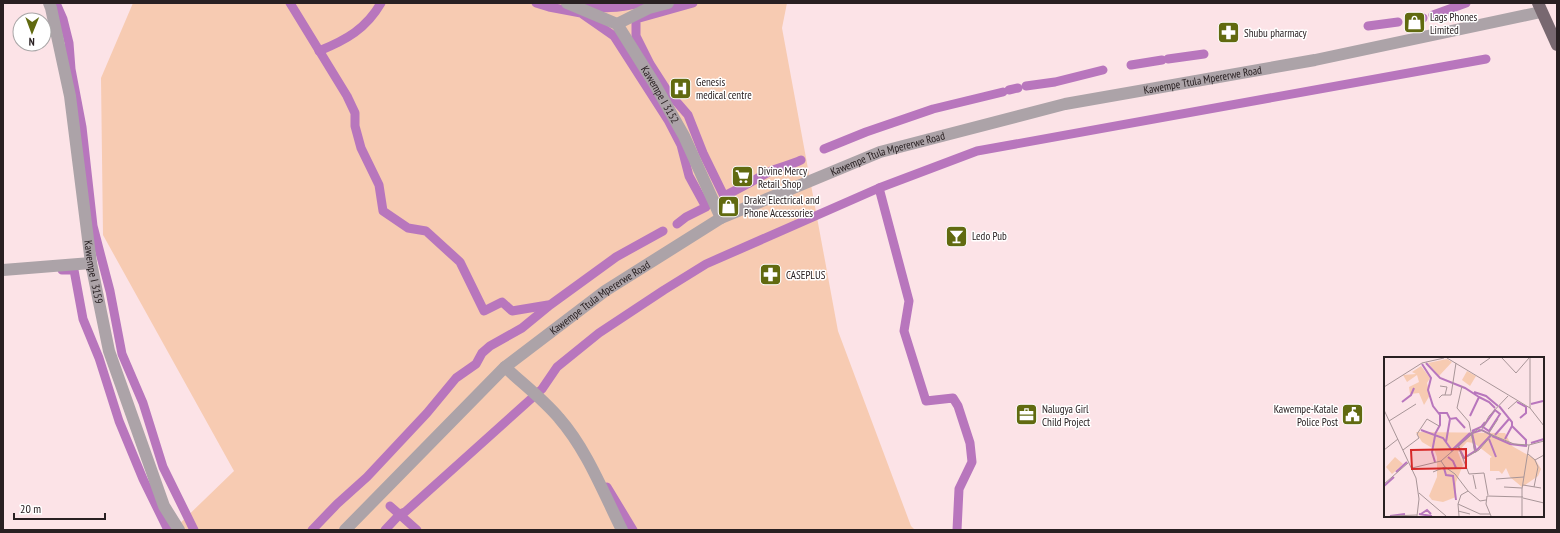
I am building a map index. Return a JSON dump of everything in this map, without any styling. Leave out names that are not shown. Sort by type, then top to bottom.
[{"type":"main road","points":[[1540,8],[1557,45]]},
{"type":"street","name":"Kawempe I 3159","points":[[48,3],[51,8],[70,96],[91,263],[109,351],[164,506],[179,530]]},
{"type":"street","points":[[567,3],[617,24],[649,8],[668,3]]},
{"type":"street","name":"Kawempe Ttula Mpererwe Road","points":[[345,530],[506,367],[605,291],[722,218],[880,152],[1065,104],[1315,60],[1540,8]]},
{"type":"street","name":"Kawempe I 3152","points":[[617,24],[654,83],[684,136],[722,218]]},
{"type":"street","points":[[3,270],[91,263]]},
{"type":"street","points":[[506,367],[559,418],[570,432],[590,465],[622,530]]},
{"type":"shaded area","points":[[133,3],[787,3],[782,28],[838,331],[911,526],[915,530],[173,530],[234,471],[103,235],[101,78]]},
{"type":"waterway","points":[[56,3],[63,19],[69,43],[71,69],[82,127],[93,226],[110,291],[122,354],[143,403],[163,467],[194,530]]},
{"type":"waterway","points":[[290,3],[347,96],[355,113],[355,126],[361,148],[379,185],[383,211],[408,228],[426,231],[460,262],[484,311],[502,302],[512,311],[548,305]]},
{"type":"waterway","points":[[319,51],[347,38],[362,27],[381,3]]},
{"type":"waterway","points":[[536,3],[581,13],[614,36],[668,120],[681,145],[689,176],[706,207],[686,217],[677,224]]},
{"type":"waterway","points":[[579,4],[602,8],[641,3]]},
{"type":"waterway","points":[[693,3],[636,19],[636,36],[650,64],[668,92],[688,115],[703,153],[724,196],[769,172],[801,160]]},
{"type":"waterway","points":[[1433,15],[1466,3]]},
{"type":"waterway","points":[[1410,20],[1423,18]]},
{"type":"waterway","points":[[1368,26],[1398,22]]},
{"type":"waterway","points":[[1168,59],[1204,54]]},
{"type":"waterway","points":[[385,530],[400,514],[405,512],[542,389],[557,367],[599,333],[706,264],[879,188],[977,151],[1486,59]]},
{"type":"waterway","points":[[1131,65],[1162,60]]},
{"type":"waterway","points":[[1026,86],[1055,82],[1103,70]]},
{"type":"waterway","points":[[1009,90],[1018,88]]},
{"type":"waterway","points":[[824,149],[866,132],[933,109],[1003,92]]},
{"type":"waterway","points":[[879,188],[909,301],[904,331],[926,401],[953,398],[958,406],[970,443],[972,462],[959,489],[957,530]]},
{"type":"waterway","points":[[312,530],[337,504],[367,477],[427,413],[456,378],[476,364],[482,353],[490,346],[522,328],[550,305],[616,257],[663,231]]},
{"type":"waterway","points":[[62,270],[74,270],[83,319],[99,358],[119,421],[143,479],[168,530]]},
{"type":"waterway","points":[[607,487],[633,530]]},
{"type":"waterway","points":[[390,506],[417,530]]},
{"type":"place","name":"Lags Phones Limited","points":[[1414,23]]},
{"type":"place","name":"Shubu pharmacy","points":[[1228,33]]},
{"type":"place","name":"Genesis medical centre","points":[[681,88]]},
{"type":"place","name":"Divine Mercy Retail Shop","points":[[743,177]]},
{"type":"place","name":"Drake Electrical and Phone Accessories","points":[[728,206]]},
{"type":"place","name":"Ledo Pub","points":[[957,236]]},
{"type":"place","name":"CASEPLUS","points":[[770,275]]},
{"type":"place","name":"Nalugya Girl Child Project","points":[[1027,415]]},
{"type":"place","name":"Kawempe-Katale Police Post","points":[[1353,415]]}]
